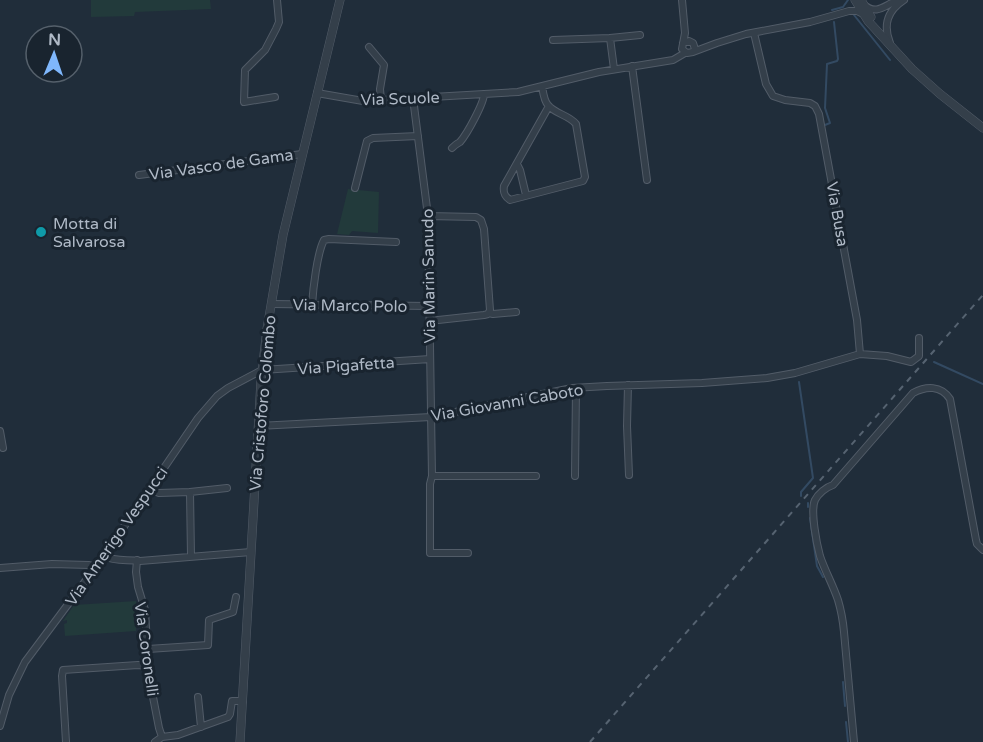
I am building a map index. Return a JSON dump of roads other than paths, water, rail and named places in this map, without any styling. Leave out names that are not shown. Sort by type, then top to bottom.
[{"type":"street","points":[[275,97],[244,102],[244,73],[265,50],[276,29],[279,22],[277,0]]},
{"type":"street","name":"Via Cristoforo Colombo","points":[[240,742],[262,370],[283,235],[340,0]]},
{"type":"street","points":[[682,0],[685,26],[682,47],[685,52]]},
{"type":"street","points":[[842,13],[851,7],[855,0]]},
{"type":"street","points":[[855,0],[863,14],[922,79],[983,128]]},
{"type":"street","points":[[863,3],[870,9],[880,9],[899,0]]},
{"type":"street","points":[[892,46],[886,31],[887,21],[894,8],[904,0]]},
{"type":"street","points":[[863,3],[886,39]]},
{"type":"street","points":[[842,13],[854,11],[863,14]]},
{"type":"street","name":"Via Scuole","points":[[317,93],[363,101],[518,92],[589,74],[673,60],[685,52],[689,54],[717,43],[842,13]]},
{"type":"street","points":[[685,26],[695,49],[693,52]]},
{"type":"street","name":"Via Busa","points":[[754,33],[766,84],[772,96],[810,103],[815,106],[819,114],[857,320],[860,354]]},
{"type":"street","points":[[553,40],[640,35]]},
{"type":"street","points":[[610,38],[614,69]]},
{"type":"street","name":"Via Scuole","points":[[683,43],[687,41],[704,44],[717,43]]},
{"type":"street","points":[[369,47],[384,65],[380,89],[381,100]]},
{"type":"street","points":[[635,66],[647,180]]},
{"type":"street","points":[[542,86],[549,106],[571,118],[576,124],[585,177],[583,180],[510,201],[503,192],[504,186],[549,106]]},
{"type":"street","points":[[452,148],[459,143],[480,109],[484,94]]},
{"type":"street","name":"Via Marin Sanudo","points":[[413,98],[428,216],[432,476],[430,553],[468,554]]},
{"type":"street","points":[[355,188],[365,144],[368,140],[418,136]]},
{"type":"street","name":"Via Vasco de Gama","points":[[140,175],[302,154]]},
{"type":"street","points":[[517,164],[526,195]]},
{"type":"street","points":[[428,216],[476,217],[482,222],[489,313]]},
{"type":"street","points":[[312,305],[324,240],[396,242]]},
{"type":"street","name":"Via Marco Polo","points":[[271,304],[429,306]]},
{"type":"street","points":[[429,321],[516,312]]},
{"type":"street","points":[[860,354],[887,356],[911,362],[919,356],[919,338]]},
{"type":"street","name":"Via Giovanni Caboto","points":[[258,426],[431,417],[576,388],[767,378],[795,373],[860,354]]},
{"type":"street","name":"Via Pigafetta","points":[[262,370],[430,359]]},
{"type":"street","name":"Via Amerigo Vespucci","points":[[0,726],[9,695],[22,666],[104,556],[198,418],[214,398],[225,389],[262,370]]},
{"type":"street","points":[[628,386],[629,475]]},
{"type":"street","points":[[575,476],[576,388]]},
{"type":"street","points":[[854,742],[842,615],[833,585],[819,554],[814,525],[815,499],[832,485],[913,393],[921,389],[939,389],[945,392],[950,399],[976,540],[983,550]]},
{"type":"street","points":[[0,431],[3,448]]},
{"type":"street","points":[[432,476],[537,476]]},
{"type":"street","points":[[149,489],[159,493],[226,488]]},
{"type":"street","points":[[190,492],[191,556]]},
{"type":"street","points":[[104,556],[113,560],[137,560],[251,552]]},
{"type":"street","name":"Via Coronelli","points":[[137,560],[137,582],[145,610],[147,666],[162,738]]},
{"type":"street","points":[[0,568],[52,564],[96,567]]},
{"type":"street","points":[[148,650],[208,645],[209,620],[233,612],[236,597]]},
{"type":"street","points":[[66,742],[63,670],[147,666]]},
{"type":"street","points":[[198,697],[201,727]]},
{"type":"street","points":[[155,742],[228,717],[232,701],[243,701]]},
{"type":"waterway","points":[[832,10],[843,7],[848,0]]},
{"type":"waterway","points":[[854,15],[890,60]]},
{"type":"waterway","points":[[825,125],[830,123],[825,108],[827,64],[838,59],[834,22]]},
{"type":"waterway","points":[[934,362],[983,384]]},
{"type":"waterway","points":[[799,382],[813,478],[801,492],[801,496]]},
{"type":"waterway","points":[[810,518],[817,566],[823,577]]},
{"type":"waterway","points":[[843,682],[845,706]]},
{"type":"waterway","points":[[846,722],[848,742]]},
{"type":"railway","points":[[590,742],[983,295]]},
{"type":"place","name":"Motta di Salvarosa","points":[[41,232]]}]
